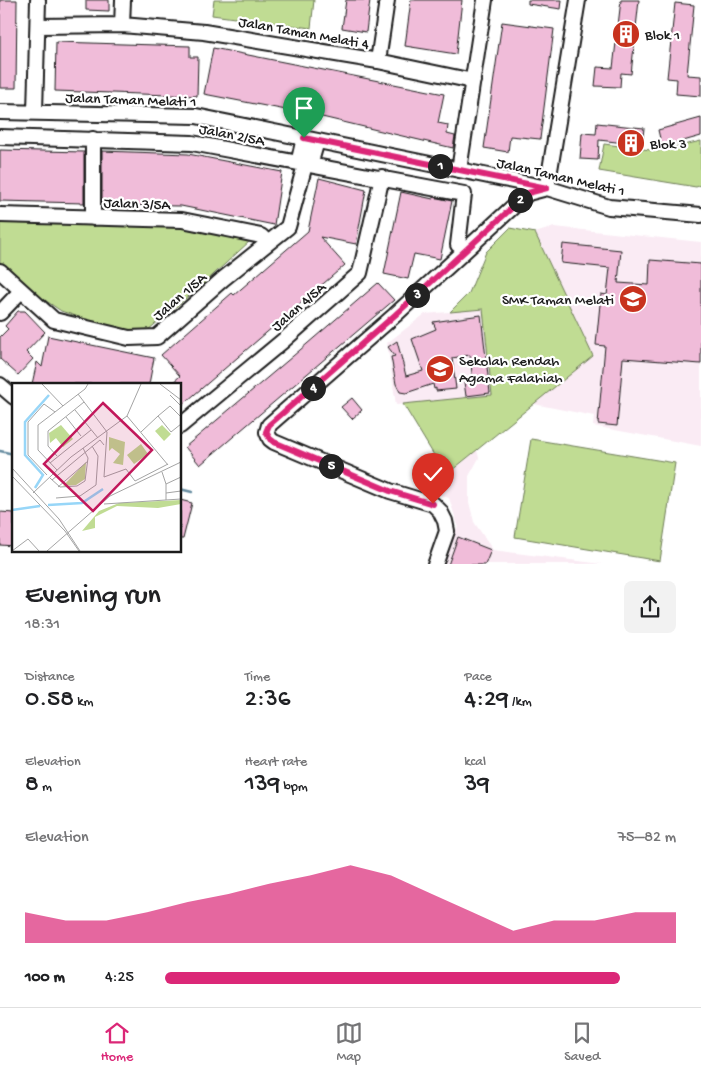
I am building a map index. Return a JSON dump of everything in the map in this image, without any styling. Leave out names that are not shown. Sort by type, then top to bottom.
[{"type":"street","points":[[35,112],[38,0]]},
{"type":"street","points":[[122,26],[123,0]]},
{"type":"street","points":[[378,61],[387,0]]},
{"type":"street","points":[[459,170],[485,0]]},
{"type":"street","points":[[435,564],[447,531],[440,511],[433,504],[390,491],[274,442],[266,432],[269,425],[395,315],[528,193],[547,188],[578,0]]},
{"type":"street","name":"Jalan Taman Melati 4","points":[[38,26],[122,26],[204,32],[378,61],[473,81]]},
{"type":"street","name":"Jalan Taman Melati 1","points":[[0,112],[196,116],[547,188],[610,207],[701,216]]},
{"type":"street","name":"Jalan 2/5A","points":[[0,137],[192,142],[464,194],[458,245]]},
{"type":"street","name":"Jalan 1/5A","points":[[0,271],[54,320],[130,338],[156,337],[223,279],[288,227],[305,165],[312,158],[310,139]]},
{"type":"street","points":[[93,140],[93,218]]},
{"type":"street","name":"Jalan 4/5A","points":[[181,425],[284,340],[360,273],[382,177]]},
{"type":"street","name":"Jalan 3/5A","points":[[0,215],[182,220],[261,236],[268,243]]},
{"type":"street","points":[[0,313],[21,291]]},
{"type":"street","points":[[0,385],[12,396]]},
{"type":"shaded area","name":"SMK Taman Melati","points":[[554,227],[701,242],[701,446],[593,426],[594,416],[534,404],[592,356],[535,233]]},
{"type":"shaded area","name":"Sekolah Rendah Agama Falahiah","points":[[483,309],[492,396],[396,405],[387,343],[425,314]]},
{"type":"shaded area","points":[[477,450],[479,458],[469,476],[469,502],[474,522],[493,550],[602,564],[443,564],[458,526],[449,498],[429,491]]},
{"type":"green space","points":[[214,0],[314,0],[311,28],[212,15]]},
{"type":"green space","points":[[701,141],[701,185],[696,187],[599,171],[604,144],[658,151]]},
{"type":"green space","points":[[0,220],[181,228],[250,241],[201,286],[148,330],[124,332],[61,311],[20,283],[0,263]]},
{"type":"green space","points":[[510,228],[535,233],[593,356],[446,475],[403,404],[492,395],[483,309],[450,312],[469,293],[486,252]]},
{"type":"green space","points":[[531,439],[675,463],[660,561],[515,537]]},
{"type":"building","points":[[0,0],[17,0],[16,88],[0,88]]},
{"type":"building","points":[[86,0],[109,0],[109,11],[86,10]]},
{"type":"building","points":[[346,0],[370,0],[366,32],[342,28]]},
{"type":"building","points":[[411,0],[462,0],[456,54],[405,46]]},
{"type":"building","points":[[528,0],[562,0],[561,9],[528,4]]},
{"type":"building","name":"Blok 1","points":[[621,0],[639,0],[631,74],[621,73],[620,87],[595,86],[597,67],[613,68]]},
{"type":"building","points":[[675,3],[694,5],[687,75],[701,76],[701,96],[676,94],[677,79],[667,78]]},
{"type":"building","points":[[502,22],[554,29],[540,139],[510,136],[508,152],[484,148]]},
{"type":"building","points":[[56,42],[190,46],[190,57],[198,57],[197,96],[55,91]]},
{"type":"building","points":[[213,48],[444,94],[438,123],[448,125],[447,134],[455,136],[453,148],[322,117],[204,94]]},
{"type":"building","points":[[701,118],[701,136],[662,147],[658,130]]},
{"type":"building","name":"Blok 3","points":[[597,123],[644,128],[642,145],[599,140],[598,160],[580,159],[582,133],[596,134]]},
{"type":"building","points":[[0,150],[84,152],[84,203],[0,201]]},
{"type":"building","points":[[102,151],[188,154],[282,172],[274,225],[181,206],[102,205]]},
{"type":"building","points":[[319,178],[366,190],[356,244],[320,237],[345,265],[181,406],[181,383],[172,383],[180,376],[161,355],[232,293],[234,295],[308,231]]},
{"type":"building","points":[[401,192],[452,201],[440,259],[414,254],[408,279],[384,274]]},
{"type":"building","points":[[563,244],[621,250],[618,283],[649,285],[650,260],[701,264],[701,364],[623,358],[617,426],[598,424],[605,346],[596,345],[601,294],[607,295],[610,268],[561,263]]},
{"type":"building","points":[[378,283],[394,300],[200,465],[185,447]]},
{"type":"building","points":[[18,311],[25,311],[45,332],[26,352],[33,359],[18,375],[0,359],[0,337],[8,329],[5,326]]},
{"type":"building","points":[[481,315],[490,393],[466,396],[464,382],[473,382],[470,355],[452,358],[456,389],[436,391],[433,384],[406,393],[400,392],[396,384],[391,357],[395,356],[388,347],[397,341],[406,376],[423,371],[412,339],[436,329],[433,322]]},
{"type":"building","points":[[48,336],[154,358],[149,383],[32,383],[37,362],[42,367]]},
{"type":"building","points":[[352,398],[362,410],[352,419],[341,407]]},
{"type":"building","points":[[181,500],[192,503],[183,539],[181,539]]},
{"type":"building","points":[[0,512],[12,513],[12,546],[0,545]]},
{"type":"building","points":[[458,537],[491,550],[485,564],[448,564]]},
{"type":"waterway","points":[[0,451],[12,454]]},
{"type":"waterway","points":[[181,489],[192,492]]},
{"type":"place","name":"Blok 1","points":[[626,34]]},
{"type":"place","name":"Blok 3","points":[[631,143]]},
{"type":"place","name":"SMK Taman Melati","points":[[633,299]]},
{"type":"place","name":"Sekolah Rendah Agama Falahiah","points":[[440,369]]},
{"type":"route","points":[[304,138],[547,188],[528,193],[317,385],[269,425],[266,432],[274,442],[390,491],[433,504]]}]
